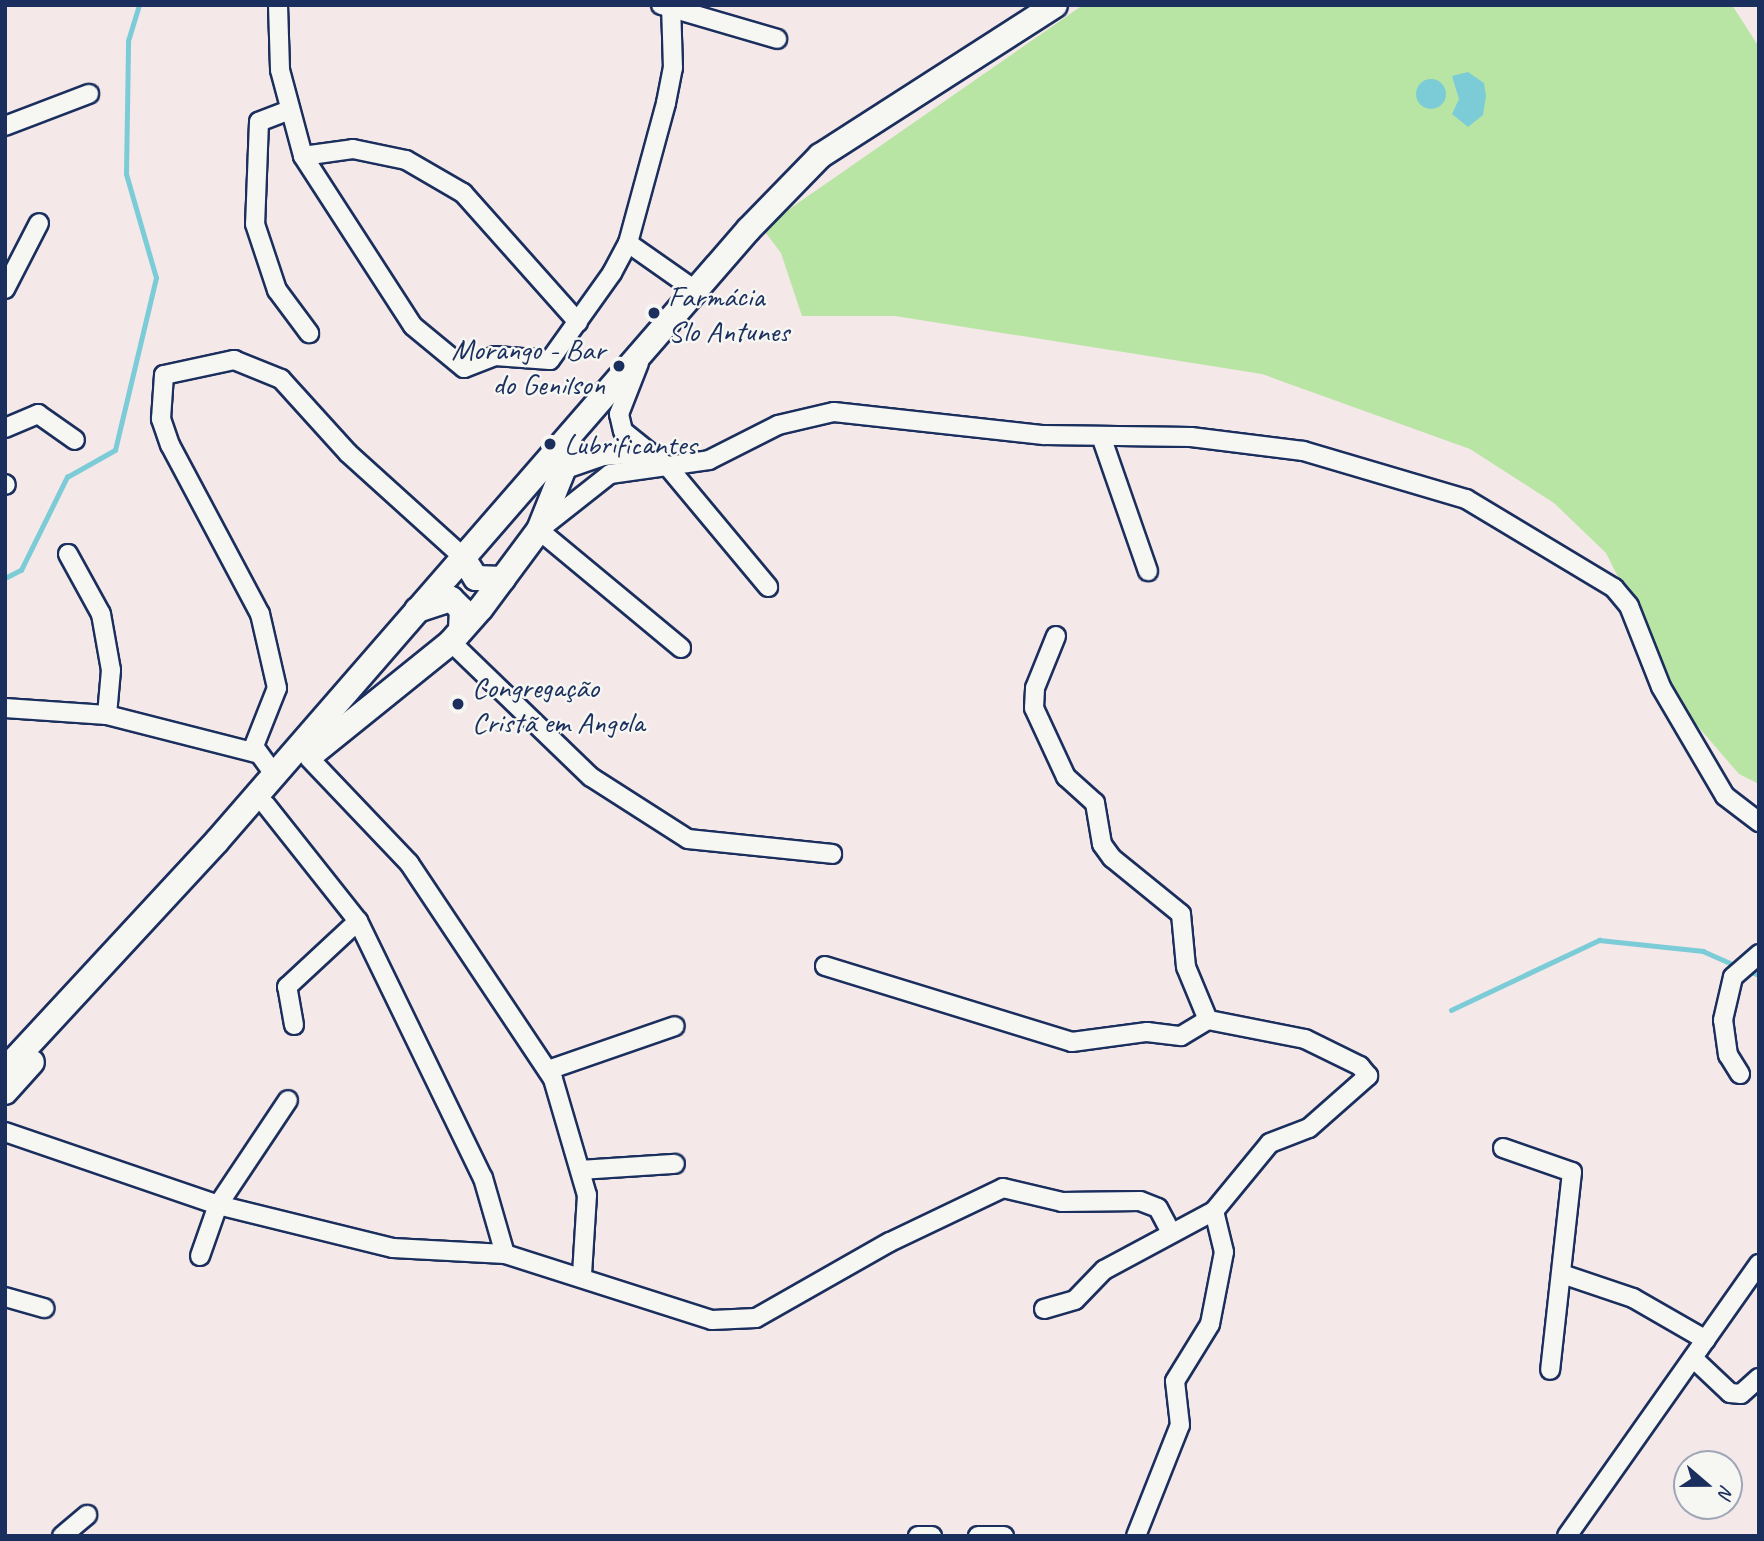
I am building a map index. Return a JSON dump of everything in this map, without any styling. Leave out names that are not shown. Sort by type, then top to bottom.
[{"type":"street","points":[[278,5],[275,29],[287,111],[303,156],[413,326],[455,365],[471,366],[495,356],[543,363],[559,352],[628,243],[673,68],[668,7],[777,39]]},
{"type":"street","points":[[5,1070],[274,774],[463,556],[820,156],[1055,5]]},
{"type":"street","points":[[5,126],[89,94]]},
{"type":"street","points":[[287,111],[260,122],[255,223],[277,290],[309,333]]},
{"type":"street","points":[[303,156],[353,149],[406,160],[463,193],[578,322]]},
{"type":"street","points":[[5,289],[39,223]]},
{"type":"street","points":[[628,243],[698,292]]},
{"type":"street","points":[[641,359],[619,414],[623,431],[645,453],[669,468],[768,587]]},
{"type":"street","points":[[256,753],[276,680],[258,607],[170,445],[161,419],[164,375],[234,360],[281,379],[348,453],[463,556],[476,578],[503,579]]},
{"type":"street","points":[[5,1092],[309,758],[361,709],[456,636],[539,530],[610,474],[669,468],[709,460],[778,425],[834,412],[1102,439],[1191,437],[1303,451],[1466,499],[1623,596],[1661,687],[1725,796],[1759,822]]},
{"type":"street","points":[[539,530],[561,470],[590,413]]},
{"type":"street","points":[[5,428],[38,414],[75,440]]},
{"type":"street","points":[[1102,439],[1148,571]]},
{"type":"street","points":[[526,487],[561,470],[603,456],[645,453]]},
{"type":"street","points":[[539,530],[681,648]]},
{"type":"street","points":[[68,554],[101,614],[111,670],[107,715]]},
{"type":"street","points":[[416,611],[451,599],[462,610],[456,636]]},
{"type":"street","points":[[456,636],[591,777],[688,839],[832,853]]},
{"type":"street","points":[[1056,636],[1035,688],[1034,708],[1066,777],[1095,803],[1102,844],[1112,858],[1181,914],[1186,967],[1208,1020]]},
{"type":"street","points":[[5,708],[107,715],[256,753],[274,774]]},
{"type":"street","points":[[309,758],[409,863],[548,1070],[581,1170],[588,1219],[582,1275]]},
{"type":"street","points":[[266,805],[358,921],[483,1178],[505,1254]]},
{"type":"street","points":[[294,1025],[287,988],[358,921]]},
{"type":"street","points":[[1741,1074],[1723,1037],[1733,977],[1755,956]]},
{"type":"street","points":[[825,966],[1072,1042],[1147,1032],[1181,1036],[1208,1020],[1305,1039],[1360,1066],[1367,1076],[1309,1128],[1270,1143],[1214,1211],[1104,1270],[1075,1300],[1044,1309]]},
{"type":"street","points":[[548,1070],[675,1026]]},
{"type":"street","points":[[200,1256],[218,1205],[288,1100]]},
{"type":"street","points":[[5,1132],[218,1205],[393,1248],[505,1254],[582,1275],[690,1315],[756,1318],[890,1242],[1007,1187],[1062,1202],[1140,1201],[1158,1208],[1171,1232]]},
{"type":"street","points":[[1503,1149],[1572,1172],[1550,1370]]},
{"type":"street","points":[[581,1170],[675,1164]]},
{"type":"street","points":[[1136,1536],[1180,1425],[1175,1381],[1210,1324],[1224,1252],[1214,1211]]},
{"type":"street","points":[[1567,1536],[1759,1264]]},
{"type":"street","points":[[1562,1274],[1633,1298],[1706,1340]]},
{"type":"street","points":[[5,1297],[44,1308]]},
{"type":"street","points":[[1693,1359],[1730,1393],[1741,1394],[1759,1378]]},
{"type":"street","points":[[62,1536],[87,1515]]},
{"type":"street","points":[[918,1536],[932,1536]]},
{"type":"street","points":[[978,1536],[1004,1536]]},
{"type":"green space","points":[[1083,5],[1732,5],[1759,47],[1759,784],[1739,774],[1688,715],[1606,553],[1554,503],[1470,449],[1262,374],[895,316],[802,316],[781,253],[762,228]]},
{"type":"water","points":[[1468,72],[1484,83],[1486,96],[1483,115],[1468,127],[1452,114],[1459,99],[1452,76]]},
{"type":"water","points":[[1431,79],[1437,80],[1445,88],[1445,100],[1437,108],[1431,109],[1425,108],[1417,100],[1416,94],[1417,88],[1425,80]]},
{"type":"waterway","points":[[5,578],[21,570],[67,477],[115,450],[156,278],[126,174],[128,41],[139,5]]},
{"type":"waterway","points":[[1451,1010],[1599,940],[1703,951],[1739,967]]},
{"type":"waterway","points":[[1747,970],[1759,975]]},
{"type":"place","name":"Farmácia Slo Antunes","points":[[654,313]]},
{"type":"place","name":"Morango - Bar do Genilson","points":[[619,366]]},
{"type":"place","name":"Lubrificantes","points":[[550,444]]},
{"type":"place","name":"Congregação Cristã em Angola","points":[[458,704]]}]
